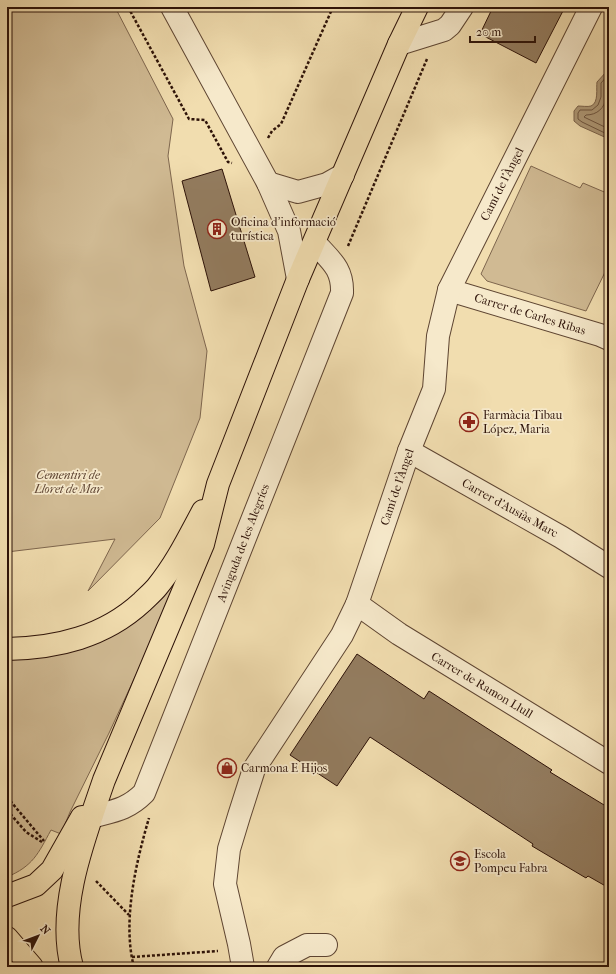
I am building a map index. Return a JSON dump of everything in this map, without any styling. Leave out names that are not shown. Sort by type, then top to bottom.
[{"type":"main road","points":[[72,967],[68,932],[68,911],[72,887],[91,817],[104,780],[203,544],[218,484],[298,279],[315,243],[416,7]]},
{"type":"main road","points":[[7,649],[28,649],[55,645],[85,637],[110,625],[133,610],[157,588],[176,560],[218,484]]},
{"type":"main road","points":[[7,896],[36,885],[52,870],[104,780]]},
{"type":"main road","points":[[7,938],[32,967]]},
{"type":"main road","points":[[7,961],[14,967]]},
{"type":"street","points":[[172,7],[268,184],[290,231],[298,279]]},
{"type":"street","points":[[399,44],[444,30],[450,26],[462,7]]},
{"type":"street","name":"Camí de l'Àngel","points":[[243,967],[225,884],[229,849],[254,769],[342,636],[357,604],[409,451],[434,389],[438,336],[450,290],[591,7]]},
{"type":"street","points":[[268,184],[298,192],[328,184],[343,175]]},
{"type":"street","name":"Avinguda de les Alegríes","points":[[91,817],[126,807],[136,801],[144,793],[342,293],[340,273],[315,243]]},
{"type":"street","name":"Carrer de Carles Ribas","points":[[450,290],[609,339]]},
{"type":"street","name":"Carrer d'Ausiàs Marc","points":[[409,451],[561,537],[609,568]]},
{"type":"street","name":"Carrer de Ramon Llull","points":[[357,604],[399,634],[609,763]]},
{"type":"street","points":[[278,967],[284,957],[307,945],[326,945]]},
{"type":"path","points":[[128,7],[189,119],[205,120],[228,162],[237,165]]},
{"type":"path","points":[[266,141],[272,131],[281,124],[333,7]]},
{"type":"path","points":[[7,797],[48,846],[26,832],[7,810]]},
{"type":"path","points":[[134,967],[129,916],[142,844],[150,818]]},
{"type":"path","points":[[92,876],[129,916]]},
{"type":"path","points":[[132,957],[221,951]]},
{"type":"green space","name":"Cementiri de Lloret de Mar","points":[[7,7],[115,7],[173,119],[168,156],[184,266],[207,351],[200,418],[160,518],[88,591],[115,539],[7,552]]},
{"type":"green space","points":[[531,166],[580,188],[583,183],[609,194],[609,264],[586,311],[487,281],[481,274]]},
{"type":"green space","points":[[172,580],[178,584],[61,834],[51,830],[38,853],[29,864],[7,877],[7,658],[41,655]]},
{"type":"water","points":[[609,64],[609,139],[580,126],[574,121],[574,111],[578,106],[591,106],[594,104],[596,99],[597,82],[607,71]]},
{"type":"building","points":[[493,7],[565,7],[536,63],[480,34]]},
{"type":"building","name":"Oficina d'informació turística","points":[[222,169],[255,277],[211,291],[182,181]]},
{"type":"building","points":[[357,654],[424,699],[429,691],[552,770],[550,772],[609,808],[609,888],[588,876],[586,878],[532,846],[533,844],[370,737],[337,786],[290,755]]},
{"type":"place","name":"Oficina d'informació turística","points":[[217,229]]},
{"type":"place","name":"Farmàcia Tibau López, Maria","points":[[469,422]]},
{"type":"place","name":"Carmona E Hijos","points":[[227,768]]},
{"type":"place","name":"Escola Pompeu Fabra","points":[[460,861]]}]
